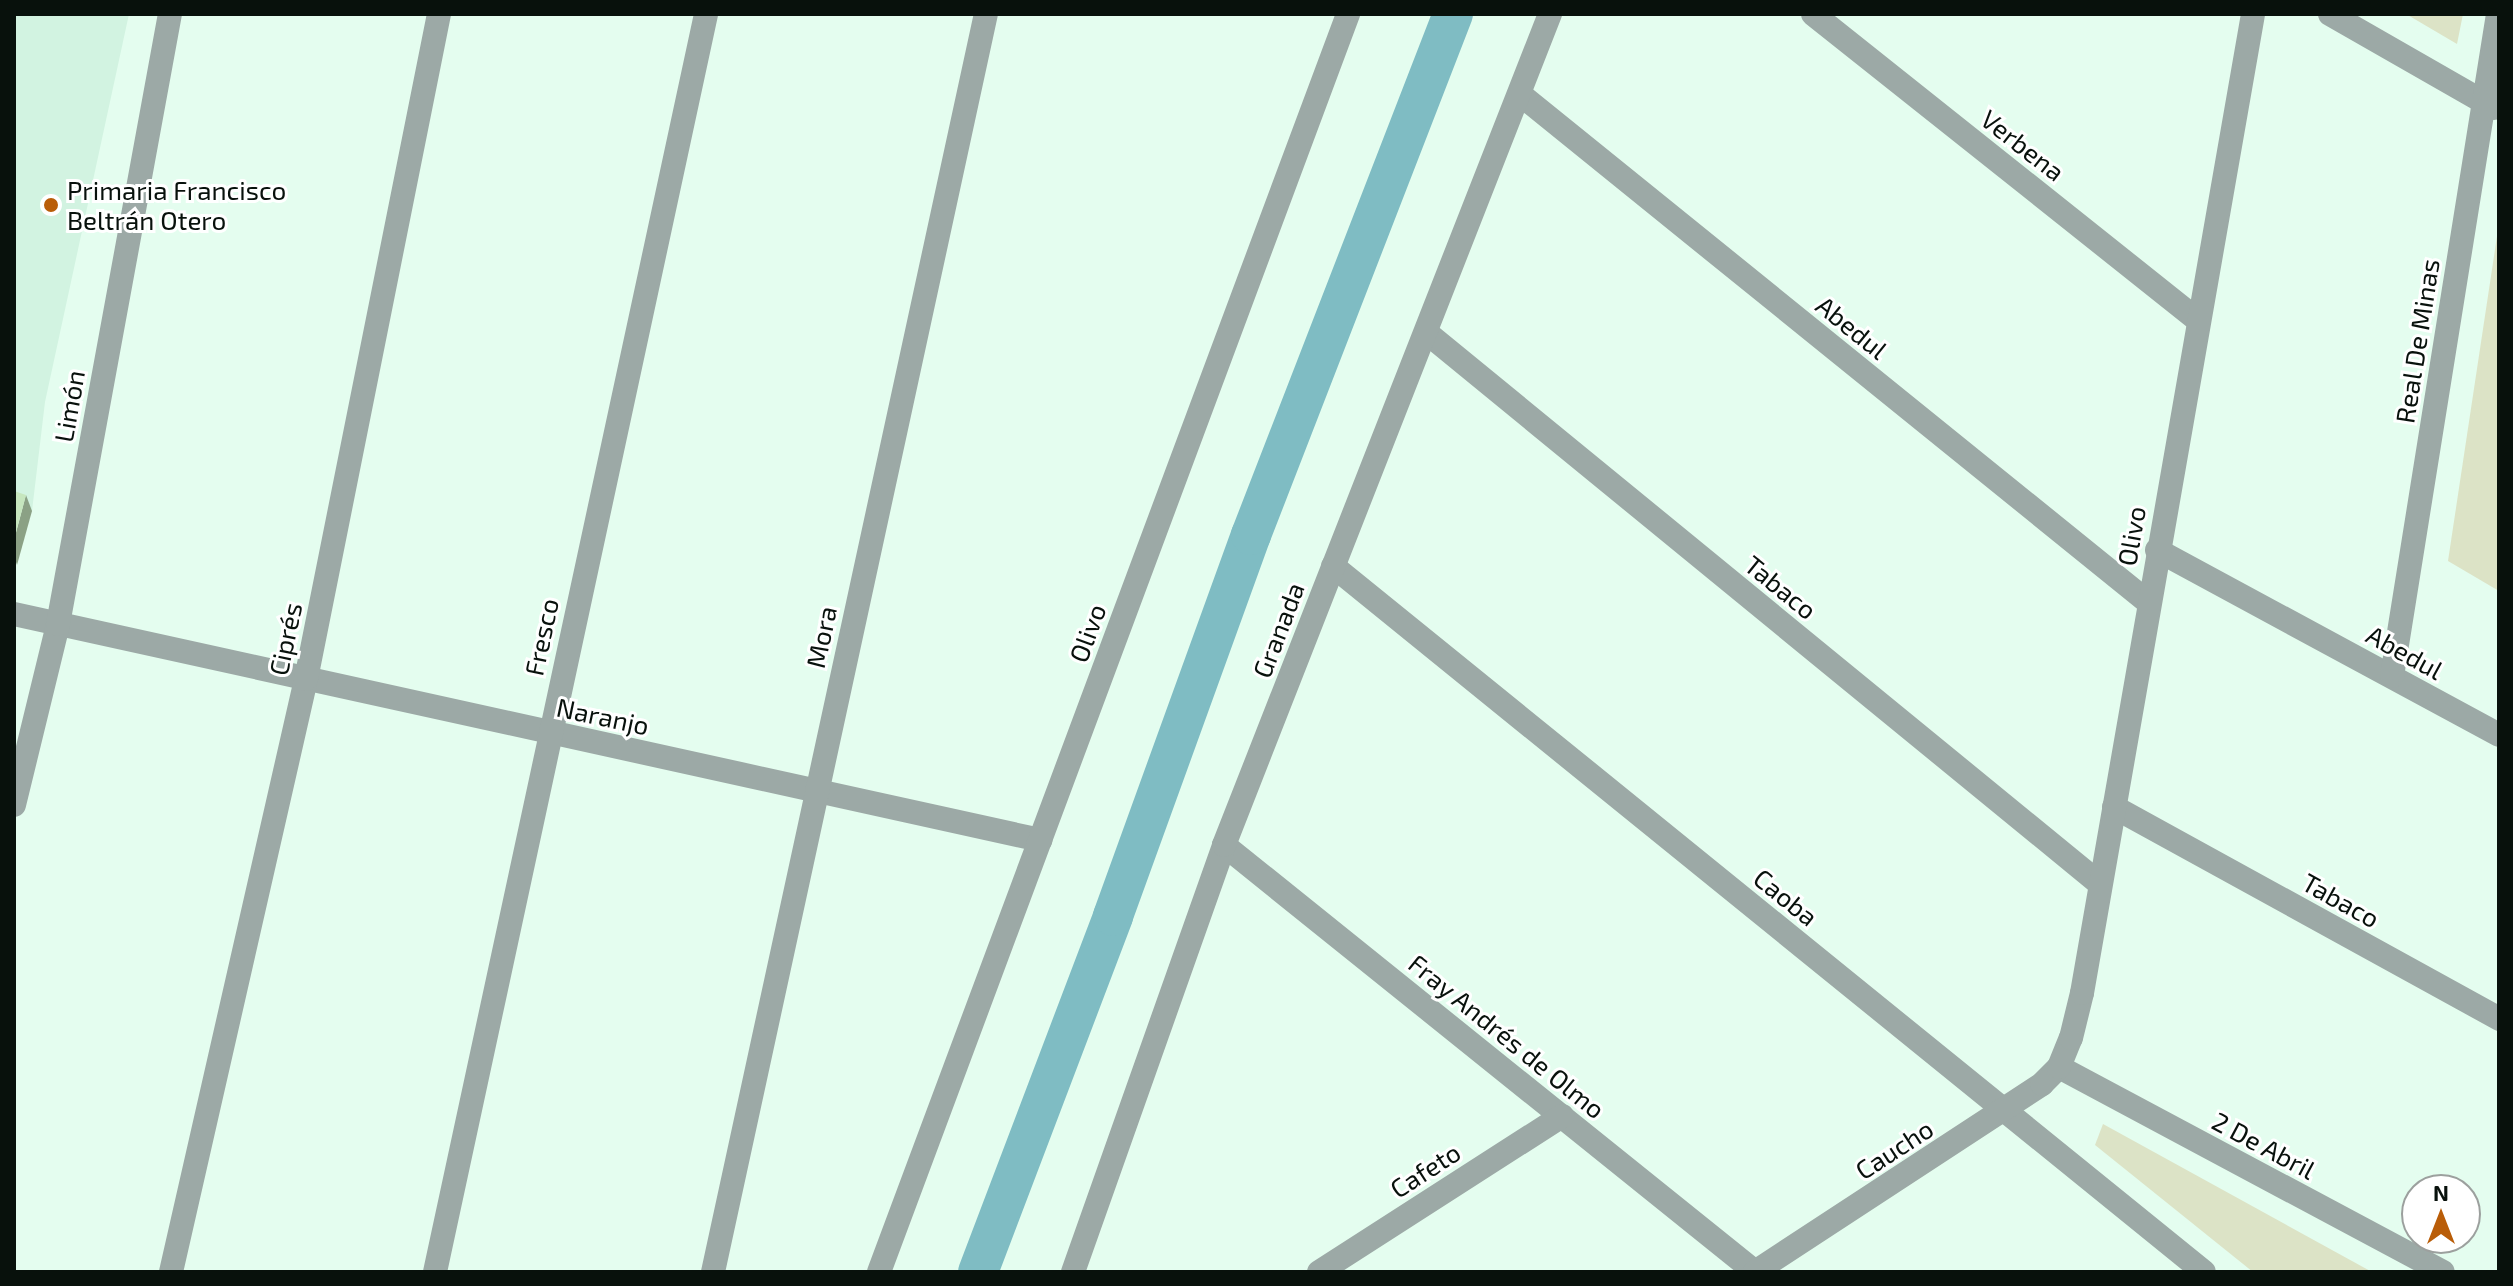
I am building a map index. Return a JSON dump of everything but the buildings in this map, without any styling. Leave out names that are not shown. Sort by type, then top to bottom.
[{"type":"street","name":"Limón","points":[[14,805],[58,624],[170,14]]},
{"type":"street","name":"Ciprés","points":[[171,1272],[306,679],[439,14]]},
{"type":"street","name":"Fresco","points":[[435,1272],[548,733],[706,14]]},
{"type":"street","name":"Mora","points":[[713,1272],[986,14]]},
{"type":"street","name":"Olivo","points":[[879,1272],[1348,14]]},
{"type":"street","name":"Granada","points":[[1073,1272],[1224,845],[1521,95],[1550,14]]},
{"type":"street","name":"Verbena","points":[[1813,14],[2198,320]]},
{"type":"street","name":"Olivo","points":[[2059,1067],[2071,1038],[2082,993],[2253,14]]},
{"type":"street","points":[[2330,14],[2492,106]]},
{"type":"street","name":"Real De Minas","points":[[2392,676],[2492,106],[2498,14]]},
{"type":"street","name":"Abedul","points":[[1521,95],[2148,602]]},
{"type":"street","name":"Tabaco","points":[[1427,333],[2100,884]]},
{"type":"street","name":"Abedul","points":[[2157,550],[2499,735]]},
{"type":"street","name":"Caoba","points":[[1333,566],[2204,1272]]},
{"type":"street","name":"Naranjo","points":[[14,614],[1040,840]]},
{"type":"street","name":"Tabaco","points":[[2114,807],[2499,1019]]},
{"type":"street","name":"Fray Andrés de Olmo","points":[[1224,845],[1755,1272]]},
{"type":"street","name":"Caucho","points":[[1755,1272],[2006,1111],[2059,1067]]},
{"type":"street","name":"2 De Abril","points":[[2059,1067],[2443,1272]]},
{"type":"street","name":"Cafeto","points":[[1319,1272],[1562,1116]]},
{"type":"shaded area","name":"Primaria Francisco Beltrán Otero","points":[[14,14],[129,14],[45,402],[32,511],[14,505]]},
{"type":"shaded area","points":[[2406,14],[2463,14],[2457,44]]},
{"type":"shaded area","points":[[2499,223],[2499,591],[2448,561]]},
{"type":"shaded area","points":[[2103,1124],[2372,1272],[2253,1272],[2095,1145]]},
{"type":"waterway","points":[[978,1272],[1113,916],[1251,535],[1453,14]]},
{"type":"place","name":"Primaria Francisco Beltrán Otero","points":[[51,205]]}]
